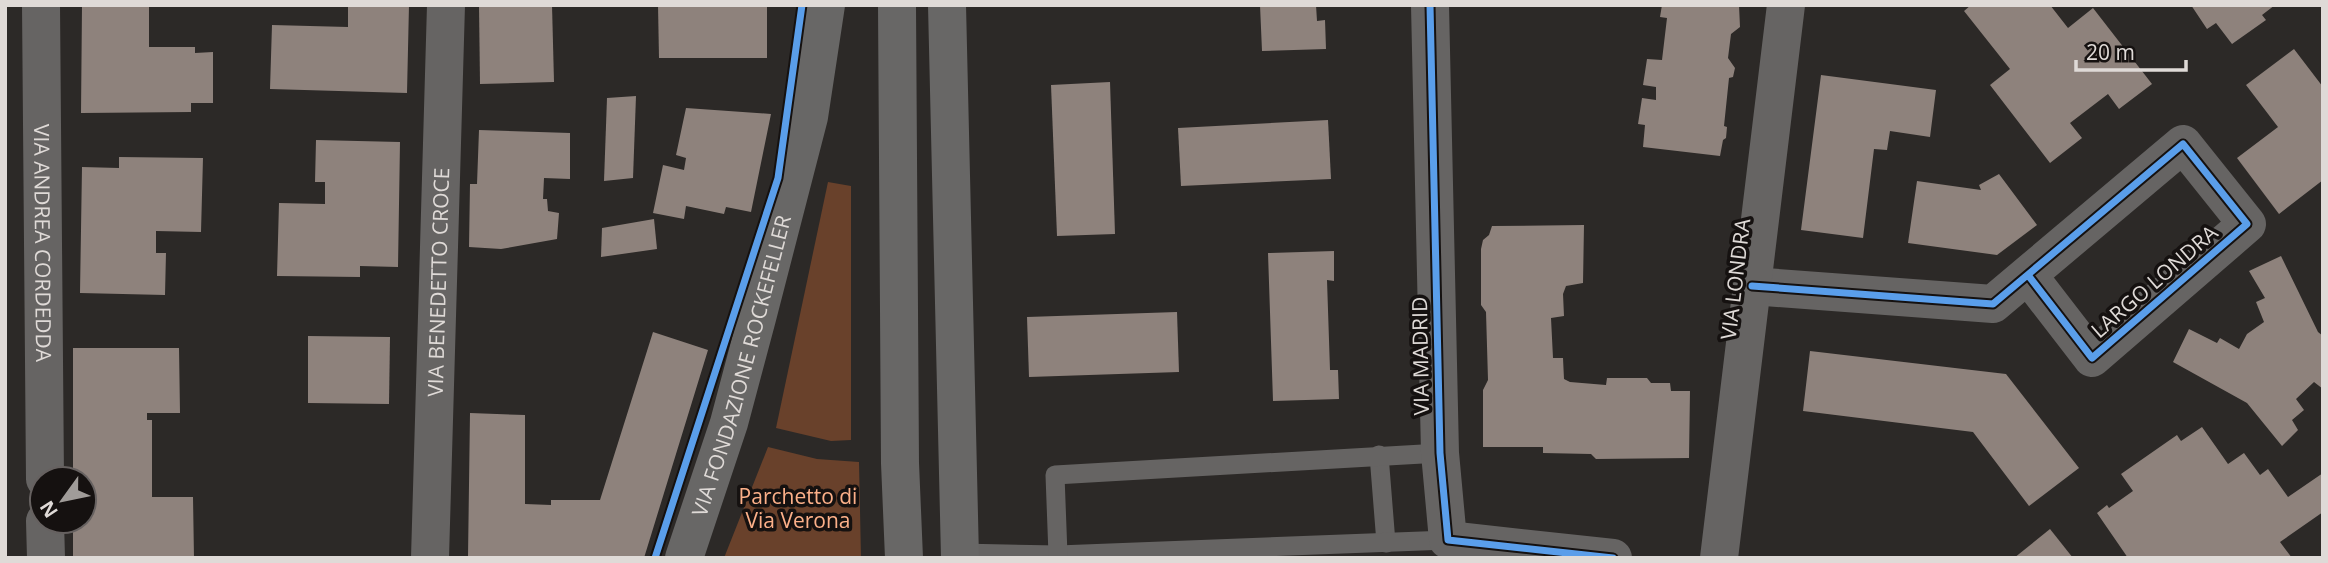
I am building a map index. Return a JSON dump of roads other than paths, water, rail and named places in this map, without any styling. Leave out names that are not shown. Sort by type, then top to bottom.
[{"type":"main road","name":"VIA FONDAZIONE ROCKEFELLER","points":[[684,558],[729,423],[761,305],[808,117],[826,5]]},
{"type":"main road","points":[[897,5],[900,454],[904,558]]},
{"type":"main road","points":[[947,5],[960,555]]},
{"type":"street","name":"VIA ANDREA CORDEDDA","points":[[41,5],[45,465]]},
{"type":"street","name":"VIA BENEDETTO CROCE","points":[[430,558],[446,5]]},
{"type":"street","name":"VIA MADRID","points":[[1430,5],[1440,453],[1448,540]]},
{"type":"street","name":"VIA LONDRA","points":[[1719,558],[1786,5]]},
{"type":"street","name":"LARGO LONDRA","points":[[1752,286],[1993,304],[2183,144],[2247,224],[2092,358],[2028,275]]},
{"type":"street","points":[[45,535],[46,558]]},
{"type":"street","points":[[1448,540],[1613,558]]},
{"type":"lane","points":[[1058,555],[1055,475],[1440,453]]},
{"type":"lane","points":[[1379,455],[1386,543]]},
{"type":"lane","points":[[960,555],[1058,555],[1448,540]]},
{"type":"park label","name":"Parchetto di Via Verona","points":[[798,508]]}]
